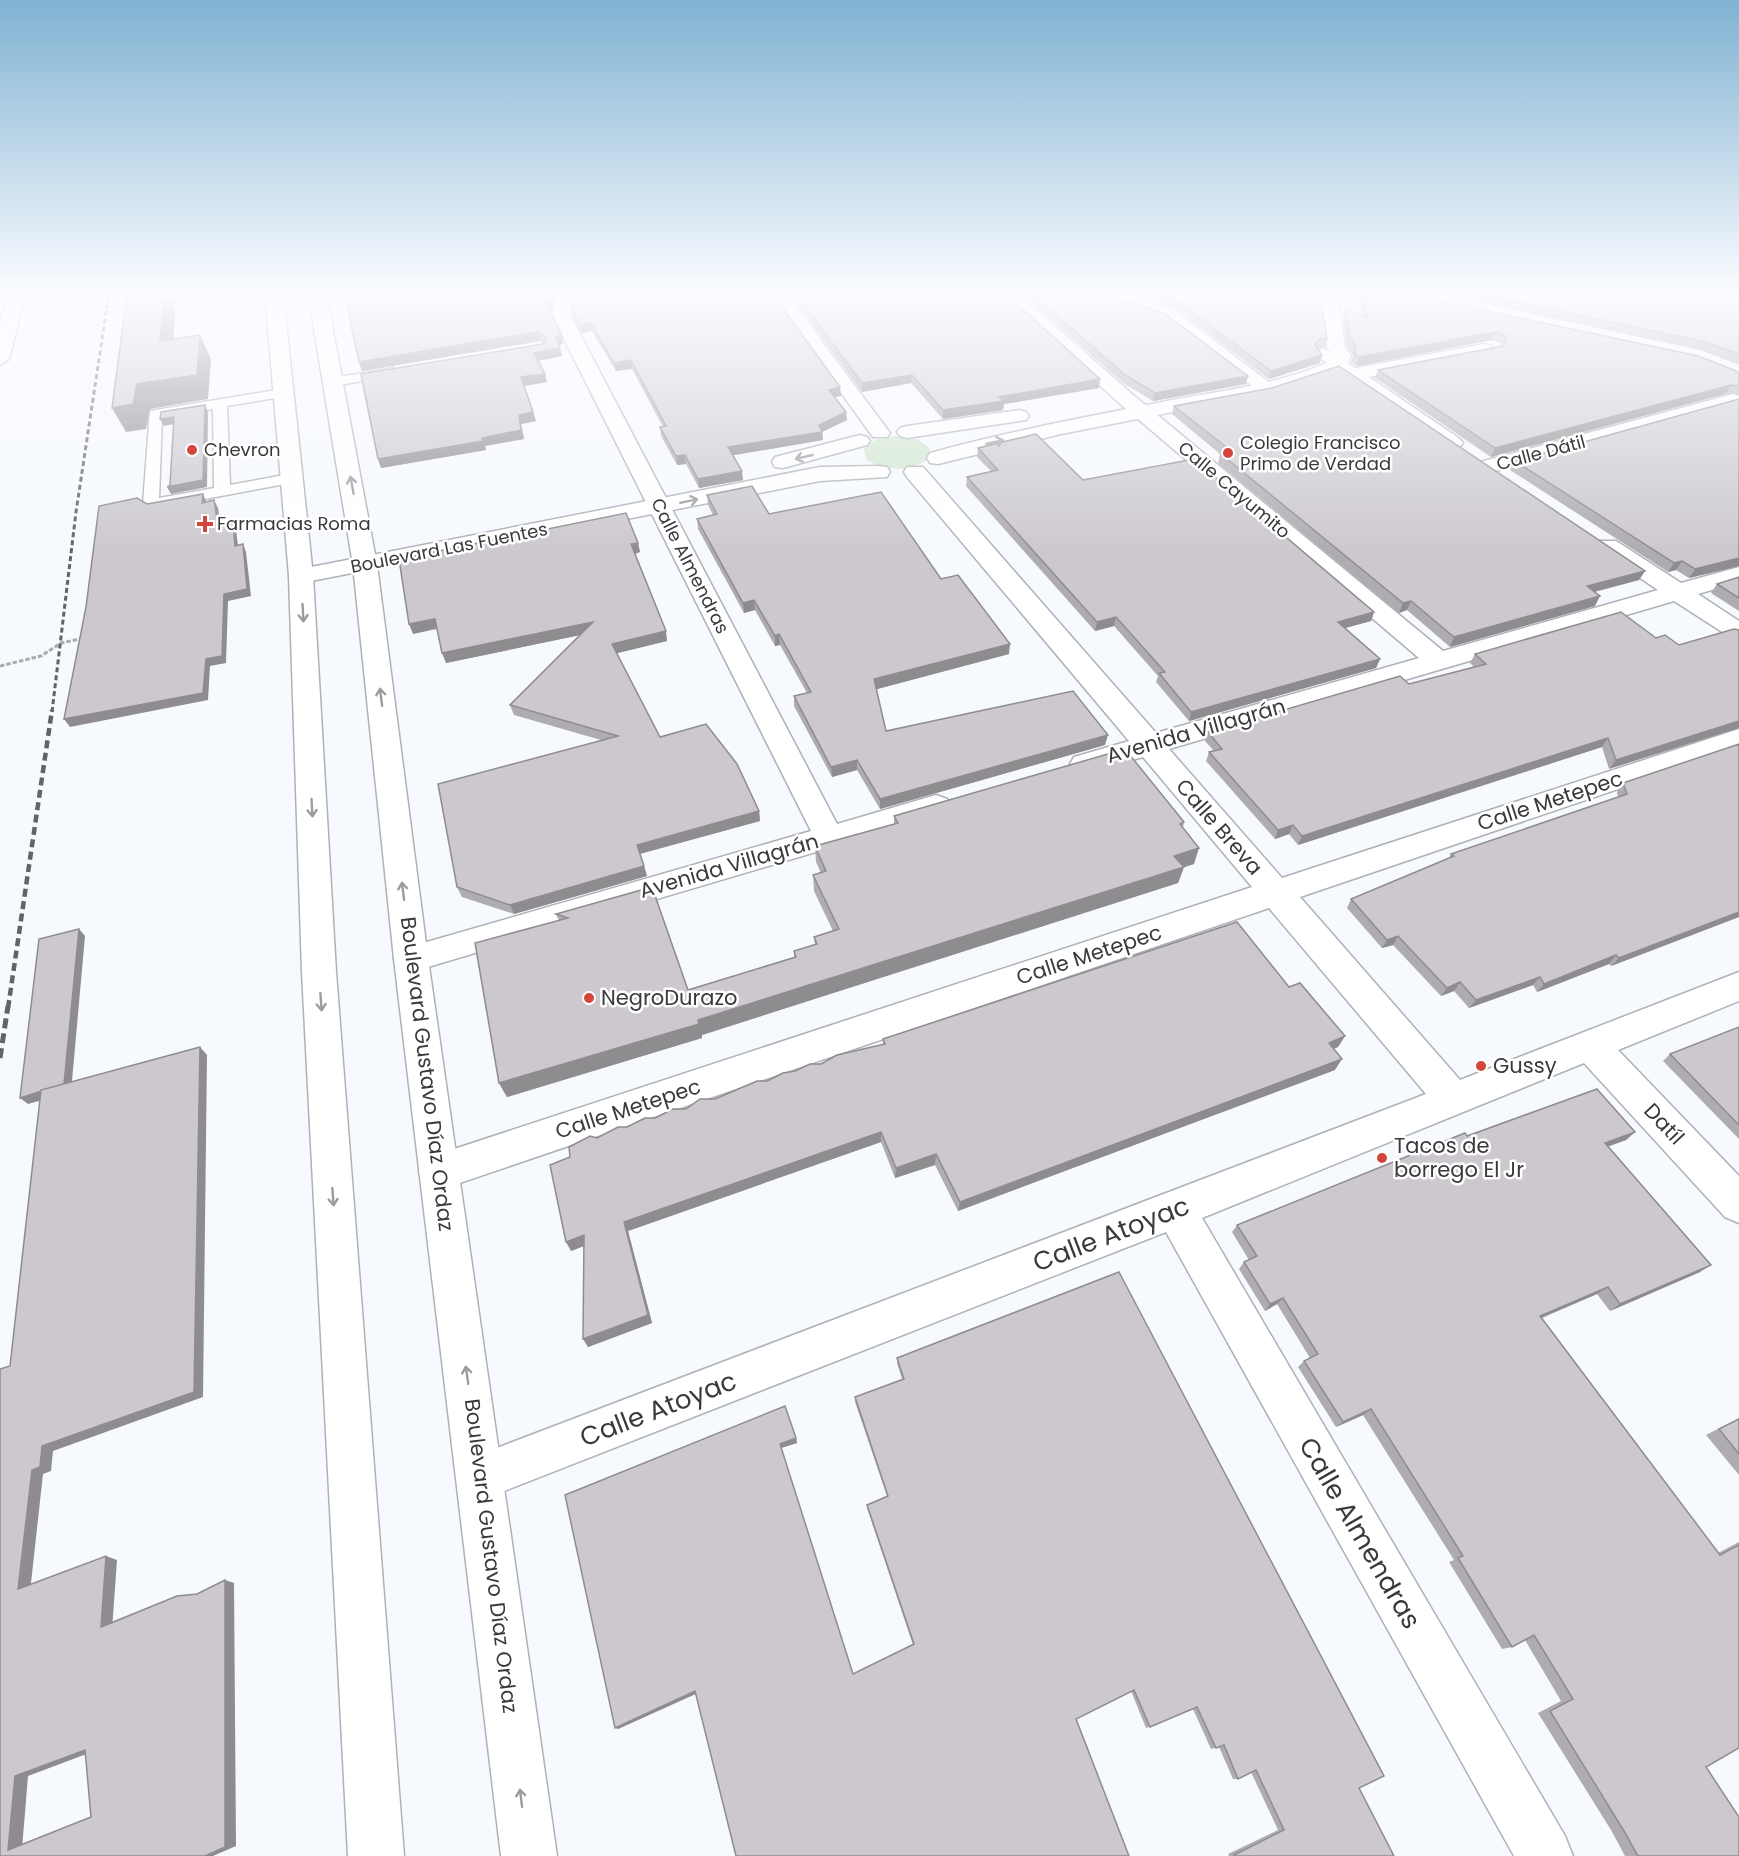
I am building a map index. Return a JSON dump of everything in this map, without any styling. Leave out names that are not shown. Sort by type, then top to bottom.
[{"type":"street","points":[[281,380],[300,565],[319,972],[376,1856]]},
{"type":"street","name":"Calle Almendras","points":[[594,380],[829,837]]},
{"type":"street","points":[[841,380],[880,433]]},
{"type":"street","name":"Calle Cayumito","points":[[1104,380],[1437,661]]},
{"type":"street","points":[[907,432],[1229,380]]},
{"type":"street","points":[[1254,380],[1268,389]]},
{"type":"street","points":[[927,465],[992,442],[1268,389],[1299,380]]},
{"type":"street","name":"Calle Dátil","points":[[1365,380],[1508,481]]},
{"type":"street","name":"Boulevard Gustavo Díaz Ordaz","points":[[333,382],[364,554],[411,959],[481,1476],[529,1856]]},
{"type":"street","name":"Calle Dátil","points":[[1488,467],[1733,400]]},
{"type":"street","name":"Boulevard Las Fuentes","points":[[655,498],[808,457],[880,433],[907,432]]},
{"type":"street","name":"Calle Breva","points":[[907,432],[930,439],[937,445],[927,465],[1149,745],[1453,1099]]},
{"type":"street","points":[[860,441],[854,448],[854,455],[858,462],[879,472]]},
{"type":"street","name":"Boulevard Las Fuentes","points":[[300,565],[655,498],[820,474],[879,472],[927,465]]},
{"type":"street","points":[[1588,533],[1739,632]]},
{"type":"street","name":"Avenida Villagrán","points":[[1057,771],[1739,574]]},
{"type":"street","name":"Calle Metepec","points":[[439,1172],[1739,738]]},
{"type":"street","name":"Avenida Villagrán","points":[[411,959],[966,798]]},
{"type":"street","name":"Calle Atoyac","points":[[481,1476],[1175,1210],[1739,986]]},
{"type":"street","name":"Datíl","points":[[1590,1045],[1739,1204]]},
{"type":"street","name":"Calle Almendras","points":[[1175,1210],[1545,1856]]},
{"type":"lane","points":[[333,382],[347,380]]},
{"type":"lane","points":[[282,393],[155,414],[151,504],[290,479]]},
{"type":"lane","points":[[220,403],[222,492]]},
{"type":"path","points":[[0,666],[40,656],[61,643],[95,636]]},
{"type":"green space","points":[[895,436],[917,439],[930,448],[928,459],[913,466],[897,469],[881,466],[866,459],[864,448],[875,440]]},
{"type":"building","points":[[116,380],[166,380],[137,384],[133,404],[112,408]]},
{"type":"building","points":[[362,380],[522,380],[533,412],[519,415],[521,430],[482,438],[483,441],[378,459]]},
{"type":"building","points":[[641,380],[835,380],[840,387],[829,390],[846,412],[819,425],[822,432],[728,447],[742,471],[698,479],[685,455],[676,456],[660,427],[666,426]]},
{"type":"building","points":[[859,380],[883,380],[862,383]]},
{"type":"building","points":[[916,380],[1097,380],[999,397],[1004,401],[943,410]]},
{"type":"building","points":[[1133,380],[1228,380],[1155,393]]},
{"type":"building","points":[[1298,380],[1359,380],[1645,571],[1587,586],[1600,596],[1454,637],[1411,601],[1403,603],[1221,454],[1231,451],[1174,406],[1272,388]]},
{"type":"building","points":[[1392,380],[1739,380],[1739,386],[1731,385],[1495,448]]},
{"type":"building","points":[[1739,399],[1739,558],[1695,569],[1682,561],[1674,563],[1515,461]]},
{"type":"building","name":"Chevron","points":[[205,405],[203,480],[167,487],[170,485],[174,417],[160,419],[161,412]]},
{"type":"building","points":[[1036,434],[1083,480],[1194,459],[1374,612],[1338,622],[1380,659],[1191,712],[1159,673],[1165,672],[1116,617],[1097,622],[967,477],[998,470],[978,448]]},
{"type":"building","points":[[752,486],[769,514],[881,492],[941,579],[958,575],[1010,644],[874,679],[886,731],[1073,691],[1108,735],[880,799],[857,760],[831,767],[794,696],[811,692],[779,634],[775,636],[754,600],[743,603],[697,519],[717,514],[707,495]]},
{"type":"building","points":[[203,494],[202,503],[214,500],[218,526],[233,522],[235,546],[243,544],[247,589],[224,594],[222,656],[206,659],[203,693],[64,719],[86,607],[99,506],[137,498],[147,504]]},
{"type":"building","points":[[626,513],[638,543],[631,544],[666,631],[612,644],[660,737],[706,724],[737,764],[759,811],[637,845],[644,866],[510,905],[457,887],[438,784],[618,736],[510,705],[593,622],[442,653],[435,619],[409,624],[399,559]]},
{"type":"building","points":[[1739,577],[1739,598],[1717,584]]},
{"type":"building","points":[[1621,612],[1656,638],[1665,635],[1679,645],[1734,629],[1739,630],[1739,721],[1616,760],[1608,738],[1302,836],[1293,825],[1278,830],[1209,752],[1222,749],[1208,732],[1400,676],[1409,684],[1486,664],[1475,654]]},
{"type":"building","points":[[1739,744],[1739,912],[1619,958],[1616,955],[1544,984],[1540,977],[1476,1000],[1460,982],[1447,988],[1398,936],[1387,940],[1351,899],[1454,856],[1451,854],[1627,794],[1623,783]]},
{"type":"building","points":[[1125,749],[1184,822],[1180,824],[1199,848],[1174,856],[1184,867],[698,1020],[699,1024],[499,1083],[475,943],[568,918],[556,914],[652,887],[688,990],[796,957],[794,951],[817,944],[814,937],[839,929],[813,875],[826,871],[815,846],[898,823],[894,816]]},
{"type":"building","points":[[1237,922],[1289,987],[1300,983],[1345,1036],[1329,1043],[1342,1059],[960,1202],[936,1154],[896,1168],[881,1132],[624,1222],[648,1315],[583,1339],[584,1235],[566,1242],[550,1165],[570,1157],[569,1147],[590,1136],[597,1138],[618,1127],[627,1127],[645,1118],[655,1118],[673,1109],[686,1109],[700,1099],[715,1099],[757,1081],[767,1081],[810,1064],[821,1064],[837,1055],[885,1044],[883,1039]]},
{"type":"building","points":[[79,929],[64,1084],[20,1098],[39,939]]},
{"type":"building","points":[[1739,1027],[1739,1125],[1670,1054]]},
{"type":"building","points":[[200,1047],[194,1392],[42,1446],[40,1467],[32,1470],[18,1589],[106,1556],[101,1627],[177,1596],[197,1594],[225,1580],[225,1847],[205,1856],[0,1856],[0,1369],[10,1366],[41,1090]],"holes":[[[85,1750],[91,1817],[8,1850],[15,1776]]]},
{"type":"building","points":[[1597,1089],[1635,1132],[1605,1143],[1711,1265],[1620,1304],[1608,1287],[1540,1316],[1720,1555],[1739,1545],[1739,1748],[1706,1767],[1739,1817],[1739,1856],[1638,1856],[1550,1711],[1573,1699],[1534,1635],[1512,1647],[1458,1558],[1463,1556],[1371,1409],[1343,1422],[1304,1361],[1318,1354],[1283,1298],[1270,1304],[1244,1262],[1257,1256],[1237,1225],[1465,1133],[1467,1136]]},
{"type":"building","points":[[1119,1272],[1384,1776],[1359,1788],[1394,1856],[1234,1856],[1284,1830],[1256,1770],[1238,1779],[1224,1745],[1216,1748],[1197,1707],[1150,1727],[1134,1690],[1076,1719],[1129,1856],[736,1856],[695,1691],[615,1728],[565,1495],[785,1406],[796,1438],[780,1444],[853,1674],[914,1644],[867,1505],[888,1496],[855,1397],[904,1379],[897,1358]]},
{"type":"building","points":[[1739,1419],[1739,1454],[1719,1429]]},
{"type":"railway","points":[[52,712],[76,512],[96,380]]},
{"type":"railway","points":[[8,1008],[52,710]]},
{"type":"railway","points":[[0,1058],[8,1006]]},
{"type":"place","name":"Chevron","points":[[192,450]]},
{"type":"place","name":"Colegio Francisco Primo de Verdad","points":[[1228,453]]},
{"type":"place","name":"Farmacias Roma","points":[[205,524]]},
{"type":"place","name":"NegroDurazo","points":[[589,998]]},
{"type":"place","name":"Gussy","points":[[1481,1066]]},
{"type":"place","name":"Tacos de borrego El Jr","points":[[1382,1158]]}]
